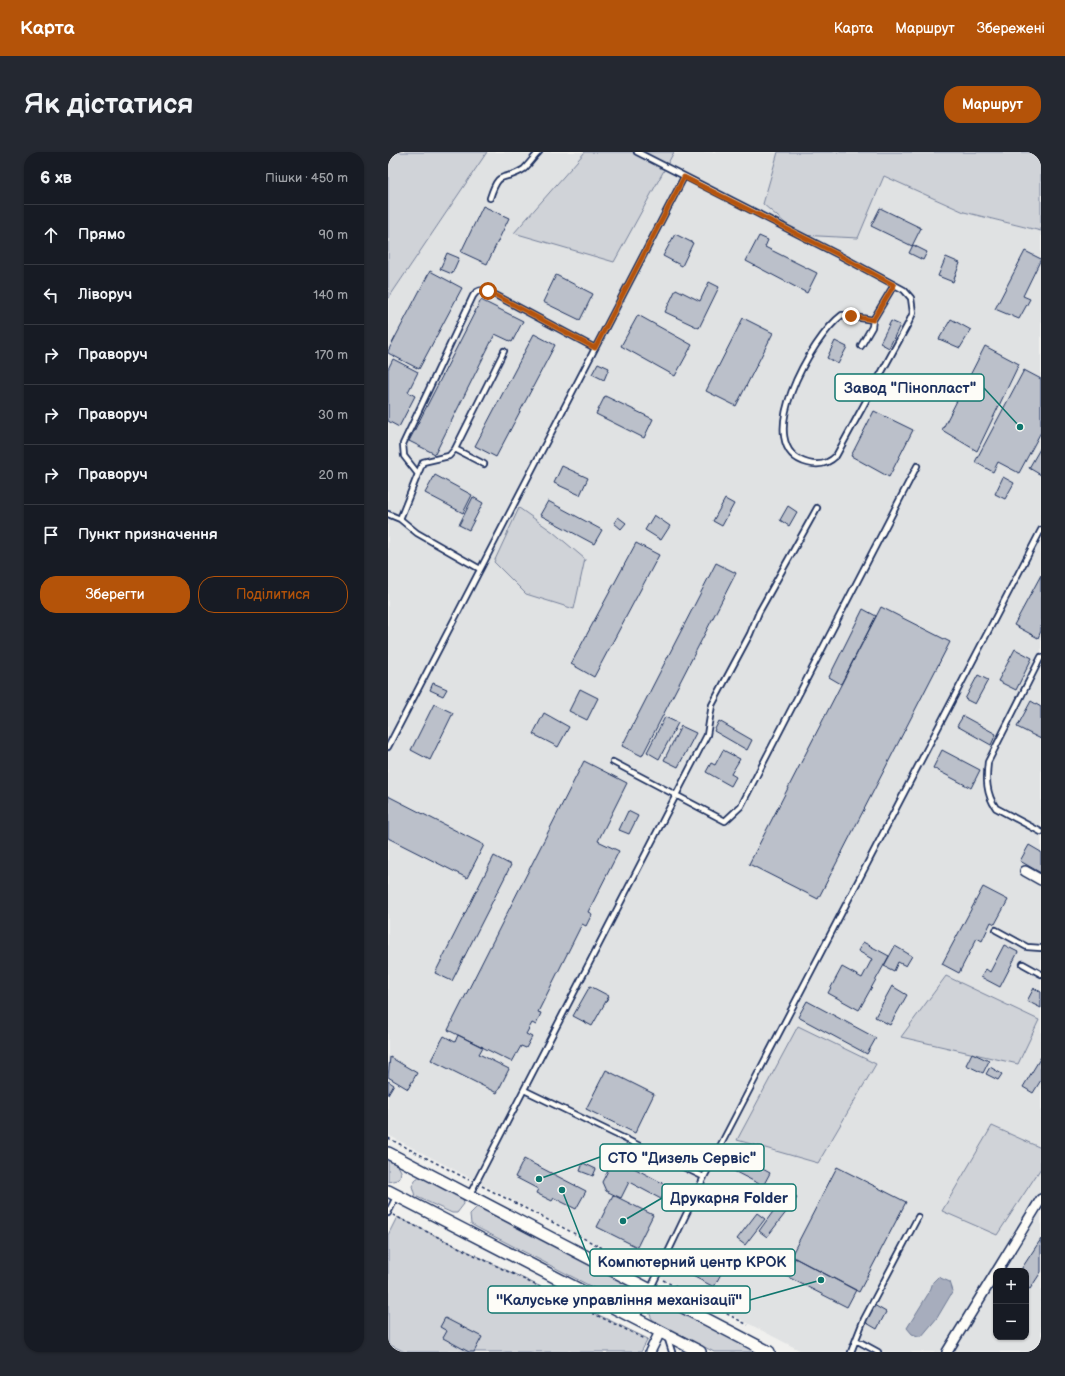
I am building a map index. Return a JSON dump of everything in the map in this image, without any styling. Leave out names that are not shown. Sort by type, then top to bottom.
[{"type":"street","points":[[1025,871],[1041,880]]},
{"type":"street","points":[[388,1153],[769,1352]]},
{"type":"street","points":[[392,1193],[700,1352]]},
{"type":"street","points":[[998,1268],[1041,1199]]},
{"type":"street","points":[[947,1352],[993,1277]]},
{"type":"street","points":[[650,1352],[654,1343],[663,1333]]},
{"type":"lane","points":[[490,198],[495,183],[499,178],[524,169],[539,152]]},
{"type":"lane","points":[[637,152],[837,254],[904,290],[912,298],[913,313],[908,324],[836,456],[830,462],[822,464],[800,461],[791,454],[785,445],[784,438],[785,417],[796,377],[813,346],[834,321],[842,315],[873,320]]},
{"type":"lane","points":[[388,747],[684,177]]},
{"type":"lane","points":[[861,346],[872,327],[873,320],[894,285]]},
{"type":"lane","points":[[418,474],[404,456],[403,444],[473,296],[477,291],[488,291],[595,348]]},
{"type":"lane","points":[[400,519],[423,462],[449,456],[455,449],[504,351]]},
{"type":"lane","points":[[455,449],[484,464]]},
{"type":"lane","points":[[612,762],[725,821],[741,806],[917,466]]},
{"type":"lane","points":[[469,1196],[707,735],[712,705],[750,634],[759,612],[817,508]]},
{"type":"lane","points":[[388,514],[400,519],[417,532],[480,569]]},
{"type":"lane","points":[[636,1319],[704,1177],[1041,530]]},
{"type":"lane","points":[[1041,657],[988,762],[986,777],[991,802],[996,808],[1041,832]]},
{"type":"lane","points":[[996,930],[1027,947],[1041,948]]},
{"type":"lane","points":[[1023,964],[1041,974]]},
{"type":"lane","points":[[524,1090],[704,1177]]},
{"type":"lane","points":[[388,1213],[392,1193]]},
{"type":"lane","points":[[851,1352],[864,1319],[918,1217]]},
{"type":"lane","points":[[663,1333],[672,1352]]},
{"type":"lane","points":[[856,1340],[878,1352]]},
{"type":"path","points":[[388,1138],[748,1325]]},
{"type":"path","points":[[388,1213],[654,1343]]},
{"type":"shaded area","points":[[388,152],[835,152],[964,212],[1041,231],[1041,1352],[803,1352],[388,1135]]},
{"type":"shaded area","points":[[388,152],[487,152],[388,299]]},
{"type":"shaded area","points":[[585,152],[674,152],[614,262],[514,233]]},
{"type":"shaded area","points":[[778,152],[1041,152],[1041,231],[964,212],[884,176],[858,238],[799,235],[763,204]]},
{"type":"shaded area","points":[[519,508],[553,532],[585,559],[574,609],[526,594],[494,562]]},
{"type":"shaded area","points":[[946,976],[1039,1020],[1018,1064],[901,1037]]},
{"type":"shaded area","points":[[798,1026],[876,1064],[818,1163],[737,1140]]},
{"type":"shaded area","points":[[992,1126],[1041,1148],[1041,1168],[997,1235],[942,1211]]},
{"type":"shaded area","points":[[388,1160],[397,1164],[401,1171],[400,1177],[397,1180],[388,1182]]},
{"type":"shaded area","points":[[417,1178],[424,1178],[463,1198],[464,1204],[457,1213],[452,1213],[415,1196],[412,1186]]},
{"type":"shaded area","points":[[477,1207],[482,1207],[639,1290],[640,1297],[638,1302],[627,1305],[471,1224],[470,1214]]},
{"type":"shaded area","points":[[397,1217],[648,1339],[641,1352],[405,1352],[388,1344],[388,1235]]},
{"type":"shaded area","points":[[656,1303],[666,1303],[759,1352],[714,1352],[653,1320],[650,1315],[650,1311],[652,1305]]},
{"type":"water","points":[[938,1277],[950,1282],[953,1291],[937,1318],[921,1337],[912,1334],[907,1328],[930,1291],[933,1282]]},
{"type":"building","points":[[483,206],[509,218],[487,264],[461,252]]},
{"type":"building","points":[[880,208],[921,228],[912,246],[871,226]]},
{"type":"building","points":[[675,234],[693,243],[682,266],[663,256]]},
{"type":"building","points":[[759,236],[768,240],[765,247],[817,273],[807,293],[746,261]]},
{"type":"building","points":[[913,245],[927,252],[923,260],[909,253]]},
{"type":"building","points":[[1025,251],[1041,259],[1023,296],[1030,299],[1019,319],[995,309]]},
{"type":"building","points":[[447,253],[459,258],[452,274],[440,269]]},
{"type":"building","points":[[946,257],[960,263],[953,282],[938,276]]},
{"type":"building","points":[[430,271],[462,288],[419,369],[388,353],[388,351]]},
{"type":"building","points":[[556,275],[593,294],[580,320],[543,302]]},
{"type":"building","points":[[709,282],[719,287],[699,328],[665,312],[676,289],[700,301]]},
{"type":"building","points":[[481,300],[523,321],[512,342],[495,334],[435,454],[409,441]]},
{"type":"building","points":[[638,315],[692,345],[675,376],[621,346]]},
{"type":"building","points":[[743,318],[773,333],[736,406],[706,391]]},
{"type":"building","points":[[951,319],[971,330],[960,348],[939,339]]},
{"type":"building","points":[[891,321],[900,325],[889,348],[880,343]]},
{"type":"building","points":[[534,334],[555,345],[496,457],[475,446]]},
{"type":"building","points":[[835,341],[847,347],[838,364],[827,358]]},
{"type":"building","points":[[985,346],[1019,364],[977,451],[942,430]]},
{"type":"building","points":[[393,359],[418,372],[408,392],[415,396],[399,427],[388,421],[388,369]]},
{"type":"building","points":[[598,363],[609,368],[604,380],[592,374]]},
{"type":"building","points":[[1024,370],[1041,379],[1041,432],[1019,473],[998,462],[993,472],[975,462]]},
{"type":"building","points":[[605,396],[653,419],[644,438],[596,414]]},
{"type":"building","points":[[874,411],[913,430],[889,477],[851,456]]},
{"type":"building","points":[[1041,447],[1041,475],[1029,468]]},
{"type":"building","points":[[562,466],[588,478],[580,495],[554,483]]},
{"type":"building","points":[[435,475],[472,495],[463,513],[425,493]]},
{"type":"building","points":[[1003,477],[1014,483],[1005,499],[995,494]]},
{"type":"building","points":[[473,497],[483,503],[469,530],[459,525]]},
{"type":"building","points":[[725,499],[734,504],[722,526],[713,521]]},
{"type":"building","points":[[548,501],[602,530],[594,544],[540,515]]},
{"type":"building","points":[[788,506],[797,512],[789,526],[780,520]]},
{"type":"building","points":[[654,515],[670,526],[661,540],[645,530]]},
{"type":"building","points":[[618,517],[626,523],[621,529],[614,523]]},
{"type":"building","points":[[636,543],[659,555],[594,677],[571,664]]},
{"type":"building","points":[[716,563],[736,573],[642,756],[622,746]]},
{"type":"building","points":[[1041,575],[1041,631],[1038,638],[1014,625]]},
{"type":"building","points":[[881,607],[950,642],[818,899],[749,864]]},
{"type":"building","points":[[863,609],[876,616],[841,684],[829,677]]},
{"type":"building","points":[[1015,649],[1032,658],[1016,690],[998,681]]},
{"type":"building","points":[[978,675],[988,680],[975,704],[965,699]]},
{"type":"building","points":[[433,683],[447,689],[443,696],[430,690]]},
{"type":"building","points":[[580,689],[598,698],[587,720],[569,711]]},
{"type":"building","points":[[1031,701],[1041,707],[1041,739],[1017,727]]},
{"type":"building","points":[[434,704],[453,713],[430,760],[411,750]]},
{"type":"building","points":[[544,713],[569,727],[558,747],[533,734]]},
{"type":"building","points":[[963,716],[996,734],[991,745],[957,726]]},
{"type":"building","points":[[665,717],[678,723],[659,759],[647,752]]},
{"type":"building","points":[[719,721],[752,740],[747,750],[714,731]]},
{"type":"building","points":[[681,726],[696,733],[678,767],[664,760]]},
{"type":"building","points":[[723,750],[740,759],[731,774],[736,777],[731,786],[706,772],[711,763],[715,765]]},
{"type":"building","points":[[942,750],[980,770],[971,788],[933,768]]},
{"type":"building","points":[[584,761],[627,783],[598,841],[619,851],[588,912],[592,914],[586,926],[582,924],[538,1012],[541,1013],[536,1025],[532,1023],[526,1034],[532,1037],[526,1048],[521,1046],[512,1062],[448,1030]]},
{"type":"building","points":[[388,796],[484,845],[467,878],[388,838]]},
{"type":"building","points":[[628,811],[638,816],[629,834],[619,830]]},
{"type":"building","points":[[1029,845],[1041,852],[1041,873],[1020,861]]},
{"type":"building","points":[[494,856],[511,865],[452,981],[435,973]]},
{"type":"building","points":[[983,887],[1008,900],[995,924],[991,922],[982,941],[977,938],[959,973],[942,964]]},
{"type":"building","points":[[863,942],[889,956],[859,1010],[828,993],[842,967],[862,978],[872,959],[858,951]]},
{"type":"building","points":[[1004,945],[1018,952],[1000,987],[981,977],[986,969],[990,972]]},
{"type":"building","points":[[895,946],[912,956],[906,966],[898,962],[894,971],[884,966]]},
{"type":"building","points":[[590,986],[609,996],[592,1026],[573,1016]]},
{"type":"building","points":[[892,986],[907,995],[890,1025],[875,1017]]},
{"type":"building","points":[[1034,988],[1041,992],[1041,1008],[1027,1001]]},
{"type":"building","points":[[807,1001],[876,1038],[867,1054],[798,1017]]},
{"type":"building","points":[[458,1035],[483,1047],[479,1054],[509,1069],[497,1093],[431,1060],[444,1036],[455,1042]]},
{"type":"building","points":[[972,1053],[989,1061],[983,1073],[966,1065]]},
{"type":"building","points":[[390,1057],[417,1073],[408,1089],[388,1077]]},
{"type":"building","points":[[1041,1057],[1041,1080],[1033,1093],[1023,1087]]},
{"type":"building","points":[[990,1067],[1002,1074],[998,1080],[986,1074]]},
{"type":"building","points":[[606,1070],[654,1094],[635,1133],[586,1109]]},
{"type":"building","points":[[388,1081],[394,1085],[388,1095]]},
{"type":"building","points":[[621,1146],[638,1155],[632,1167],[668,1186],[661,1199],[629,1182],[621,1198],[606,1191],[602,1182]]},
{"type":"building","points":[[737,1155],[770,1173],[763,1186],[730,1169]]},
{"type":"building","points":[[524,1159],[586,1191],[576,1209],[554,1198],[552,1201],[536,1193],[538,1189],[515,1177]]},
{"type":"building","points":[[583,1163],[596,1169],[593,1176],[580,1171]]},
{"type":"building","points":[[837,1167],[906,1202],[859,1292],[791,1256]]},
{"type":"building","points":[[788,1191],[797,1198],[767,1237],[759,1231]]},
{"type":"building","points":[[613,1195],[653,1215],[637,1247],[597,1227]]},
{"type":"building","points":[[757,1213],[765,1219],[745,1245],[737,1239]]},
{"type":"building","points":[[1041,1239],[1041,1272],[1030,1289],[1029,1268],[1022,1268]]},
{"type":"building","points":[[680,1251],[685,1254],[686,1251],[723,1270],[714,1287],[677,1268],[679,1264],[675,1262]]},
{"type":"building","points":[[795,1258],[856,1290],[847,1307],[786,1276]]},
{"type":"building","points":[[874,1305],[886,1312],[877,1329],[865,1322]]},
{"type":"building","points":[[445,1318],[482,1337],[474,1352],[469,1352],[443,1338],[447,1331],[440,1327]]},
{"type":"place","name":"Завод \"Пінопласт\"","points":[[1020,427]]},
{"type":"place","name":"СТО \"Дизель Сервіс\"","points":[[539,1179]]},
{"type":"place","name":"Компютерний центр КРОК","points":[[562,1190]]},
{"type":"place","name":"Друкарня Folder","points":[[623,1221]]},
{"type":"place","name":"''Калуське управління механізації''","points":[[821,1280]]},
{"type":"route","points":[[488,291],[595,348],[684,177],[837,254],[894,285],[873,320],[851,316]]}]
